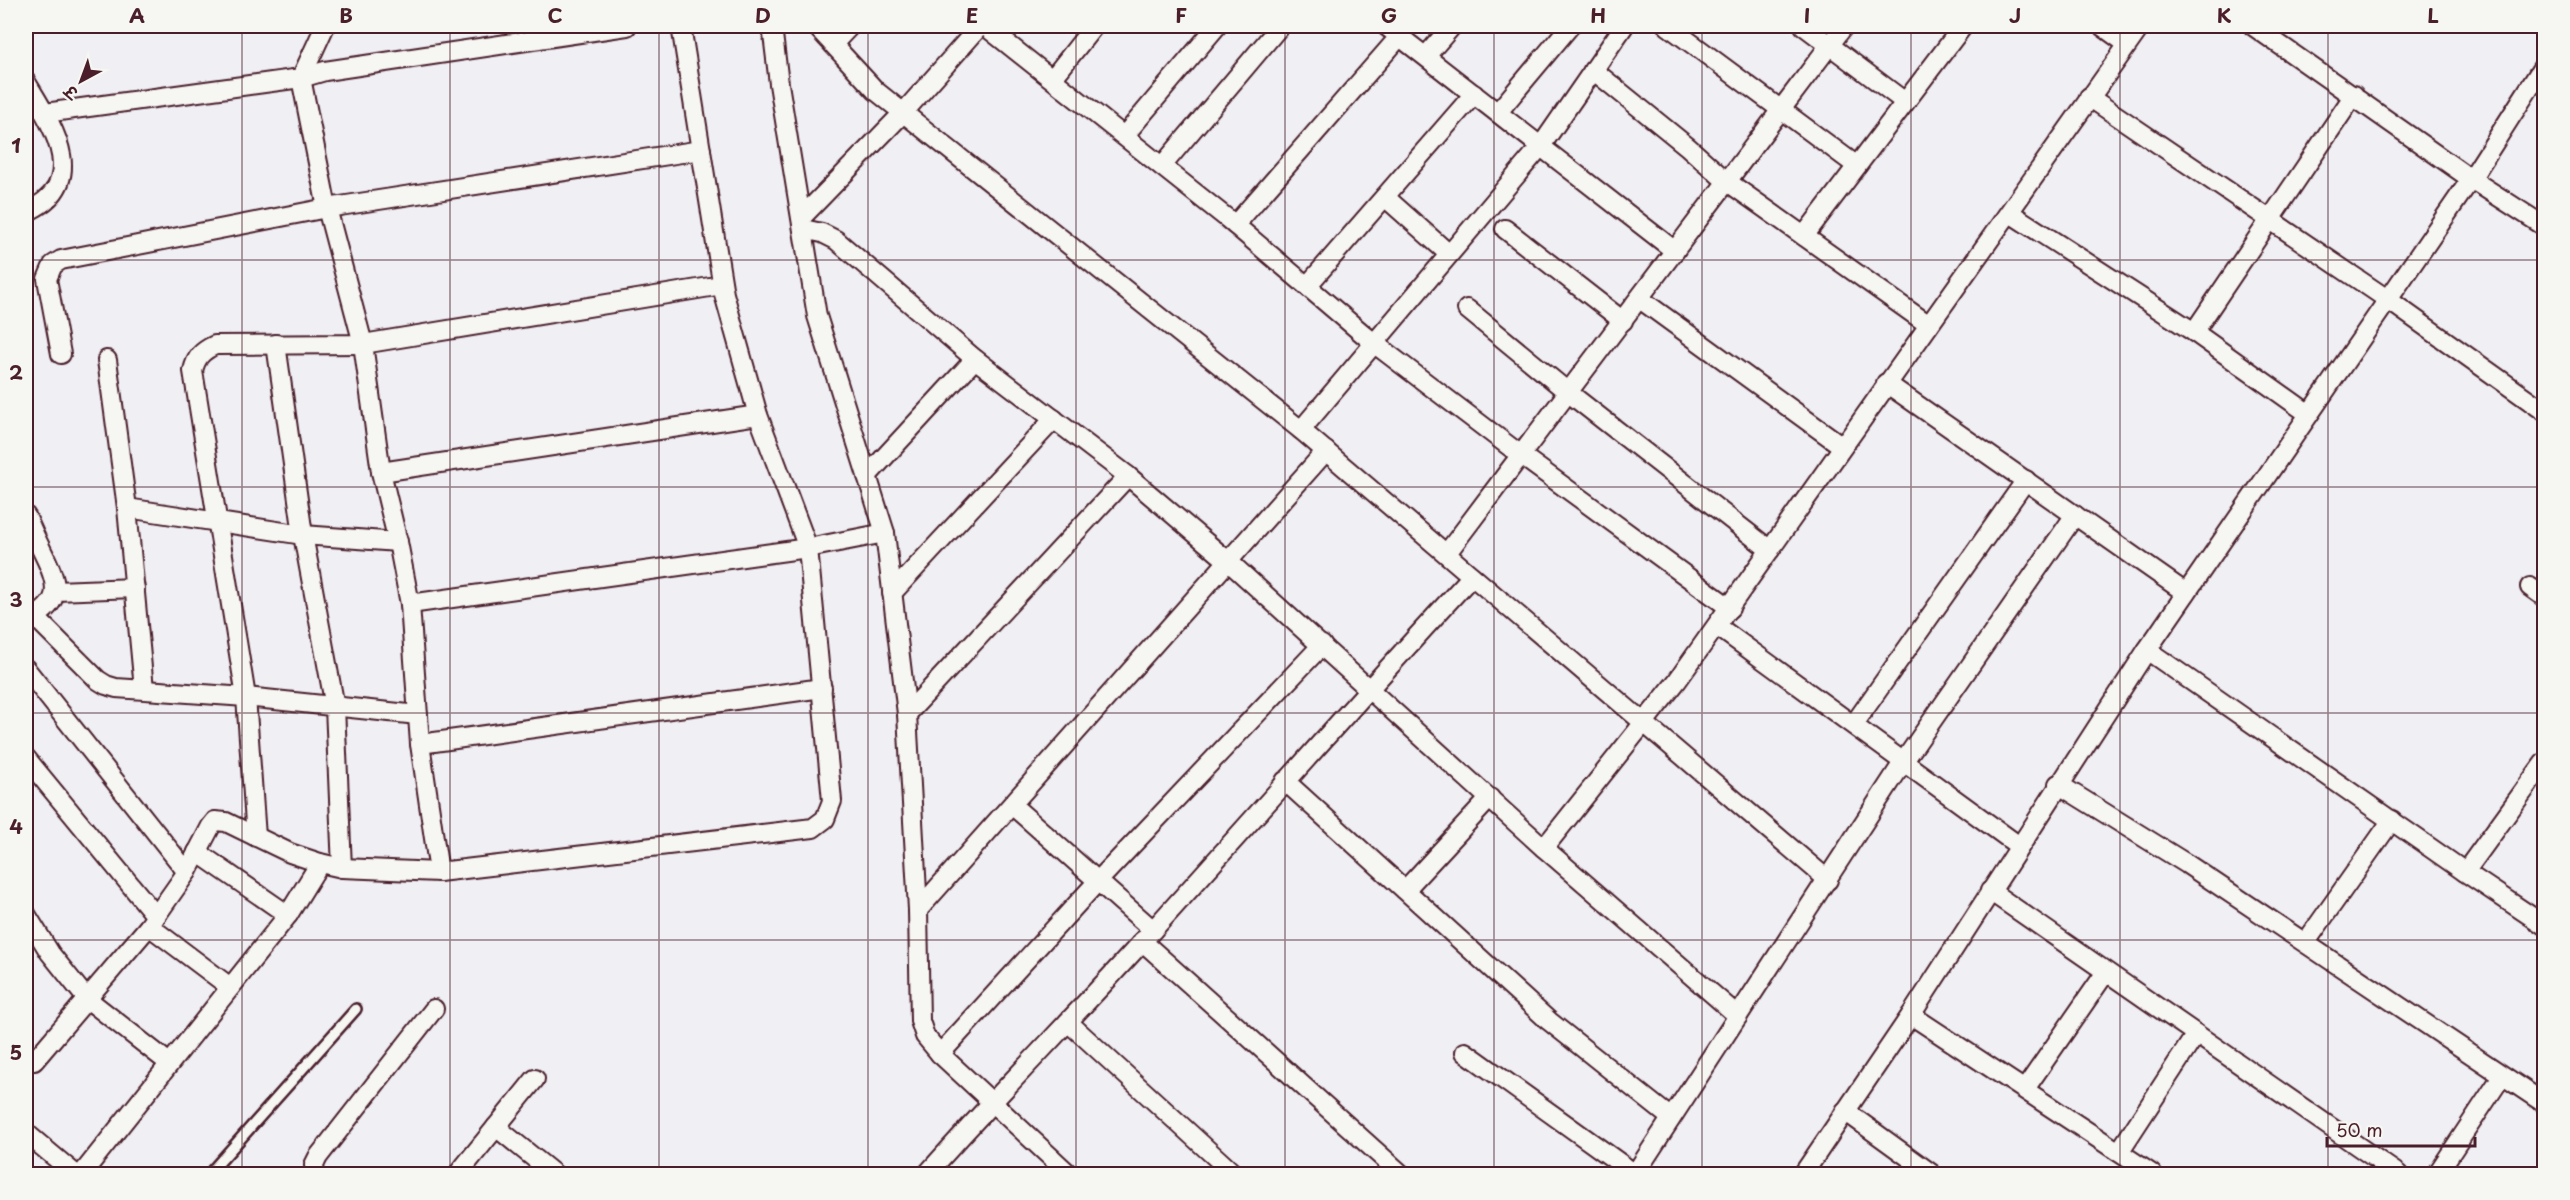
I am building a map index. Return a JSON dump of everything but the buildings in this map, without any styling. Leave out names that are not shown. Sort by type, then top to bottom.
[{"type":"street","points":[[325,26],[301,78],[327,208],[363,344],[381,472],[410,604],[420,744],[439,872]]},
{"type":"street","points":[[36,106],[301,78],[325,71],[627,26]]},
{"type":"street","points":[[34,1061],[153,921],[187,872],[210,826],[216,821],[226,822],[320,863],[342,868],[439,872],[813,828],[825,819],[832,801],[808,548],[758,415],[722,285],[681,26]]},
{"type":"street","points":[[772,26],[779,84],[817,316],[885,533],[907,714],[918,910],[920,1021],[925,1036],[940,1054],[1069,1174]]},
{"type":"street","points":[[816,26],[876,91],[1301,430],[1828,880]]},
{"type":"street","points":[[833,44],[850,26]]},
{"type":"street","points":[[803,223],[980,26]]},
{"type":"street","points":[[985,26],[1235,225],[1375,344],[1522,456],[1730,608]]},
{"type":"street","points":[[1053,78],[1094,26]]},
{"type":"street","points":[[1124,135],[1217,26]]},
{"type":"street","points":[[1162,166],[1280,26]]},
{"type":"street","points":[[1426,56],[1452,26]]},
{"type":"street","points":[[1498,112],[1570,26]]},
{"type":"street","points":[[1301,430],[1541,146],[1624,26]]},
{"type":"street","points":[[1668,26],[1857,166]]},
{"type":"street","points":[[1804,26],[1905,102]]},
{"type":"street","points":[[1447,553],[1623,321],[1725,180],[1844,26]]},
{"type":"street","points":[[2102,26],[2127,44]]},
{"type":"street","points":[[1544,848],[1645,722],[1730,608],[1886,383],[2010,213],[2141,26]]},
{"type":"street","points":[[2253,26],[2544,226]]},
{"type":"street","points":[[1804,236],[1905,102],[1955,28]]},
{"type":"street","points":[[1235,225],[1393,31],[1675,251]]},
{"type":"street","points":[[1803,1174],[1911,1015],[2058,784],[2147,650],[2471,178],[2544,66]]},
{"type":"street","points":[[1593,70],[1725,180],[1929,325]]},
{"type":"street","points":[[26,82],[36,106],[63,153],[62,173],[56,190],[40,205],[26,212]]},
{"type":"street","points":[[1307,286],[1474,94]]},
{"type":"street","points":[[2194,332],[2354,95]]},
{"type":"street","points":[[2090,97],[2269,221],[2387,299],[2544,411]]},
{"type":"street","points":[[61,354],[47,279],[53,265],[60,260],[327,208],[701,150]]},
{"type":"street","points":[[1385,197],[1449,254]]},
{"type":"street","points":[[2010,213],[2194,332],[2309,414]]},
{"type":"street","points":[[803,223],[836,240],[975,359],[1128,476],[1229,562],[1369,687],[1544,848],[1738,1016]]},
{"type":"street","points":[[1505,229],[1623,321]]},
{"type":"street","points":[[256,837],[246,697],[193,371],[196,359],[205,350],[215,345],[363,344],[722,285]]},
{"type":"street","points":[[1640,298],[1842,446]]},
{"type":"street","points":[[1467,309],[1569,393],[1770,550]]},
{"type":"street","points":[[276,344],[303,535],[334,707],[342,868]]},
{"type":"street","points":[[867,476],[975,359]]},
{"type":"street","points":[[107,360],[127,508],[144,689]]},
{"type":"street","points":[[1886,383],[2186,592]]},
{"type":"street","points":[[381,472],[758,415]]},
{"type":"street","points":[[892,593],[1054,419]]},
{"type":"street","points":[[918,910],[1326,451]]},
{"type":"street","points":[[907,714],[1128,476]]},
{"type":"street","points":[[1854,724],[2026,480]]},
{"type":"street","points":[[127,508],[303,535],[398,542]]},
{"type":"street","points":[[1465,1052],[1635,1174],[1904,761],[2075,515]]},
{"type":"street","points":[[26,519],[55,579],[56,591],[50,604],[30,620],[106,685],[116,688],[246,697],[418,715]]},
{"type":"street","points":[[410,604],[808,548],[885,533]]},
{"type":"street","points":[[927,1174],[992,1101],[1148,936],[1369,687],[1472,576]]},
{"type":"street","points":[[56,591],[135,588]]},
{"type":"street","points":[[1716,626],[2019,846]]},
{"type":"street","points":[[940,1054],[1098,881],[1322,645]]},
{"type":"street","points":[[2147,650],[2544,925]]},
{"type":"street","points":[[26,669],[187,872]]},
{"type":"street","points":[[420,744],[822,688]]},
{"type":"street","points":[[26,758],[153,921],[230,987]]},
{"type":"street","points":[[2465,872],[2544,763]]},
{"type":"street","points":[[1285,781],[1549,1021],[1671,1118]]},
{"type":"street","points":[[2058,784],[2187,864],[2306,942],[2544,1103]]},
{"type":"street","points":[[1405,890],[1490,798]]},
{"type":"street","points":[[1012,805],[1098,881],[1148,936],[1401,1174]]},
{"type":"street","points":[[2306,942],[2392,820]]},
{"type":"street","points":[[197,852],[288,915]]},
{"type":"street","points":[[87,1167],[288,915],[320,863]]},
{"type":"street","points":[[1990,891],[2398,1174]]},
{"type":"street","points":[[26,914],[50,953],[87,998],[169,1063]]},
{"type":"street","points":[[2025,1089],[2106,972]]},
{"type":"street","points":[[315,1174],[314,1165],[318,1157],[434,1009]]},
{"type":"street","points":[[1911,1015],[2152,1174]]},
{"type":"street","points":[[1068,1022],[1234,1174]]},
{"type":"street","points":[[2119,1152],[2196,1034]]},
{"type":"street","points":[[2438,1174],[2502,1076]]},
{"type":"street","points":[[458,1174],[535,1079]]},
{"type":"street","points":[[1845,1111],[1932,1174]]},
{"type":"street","points":[[496,1127],[554,1174]]},
{"type":"street","points":[[26,1133],[75,1174]]},
{"type":"lane","points":[[209,1174],[356,1009]]}]
